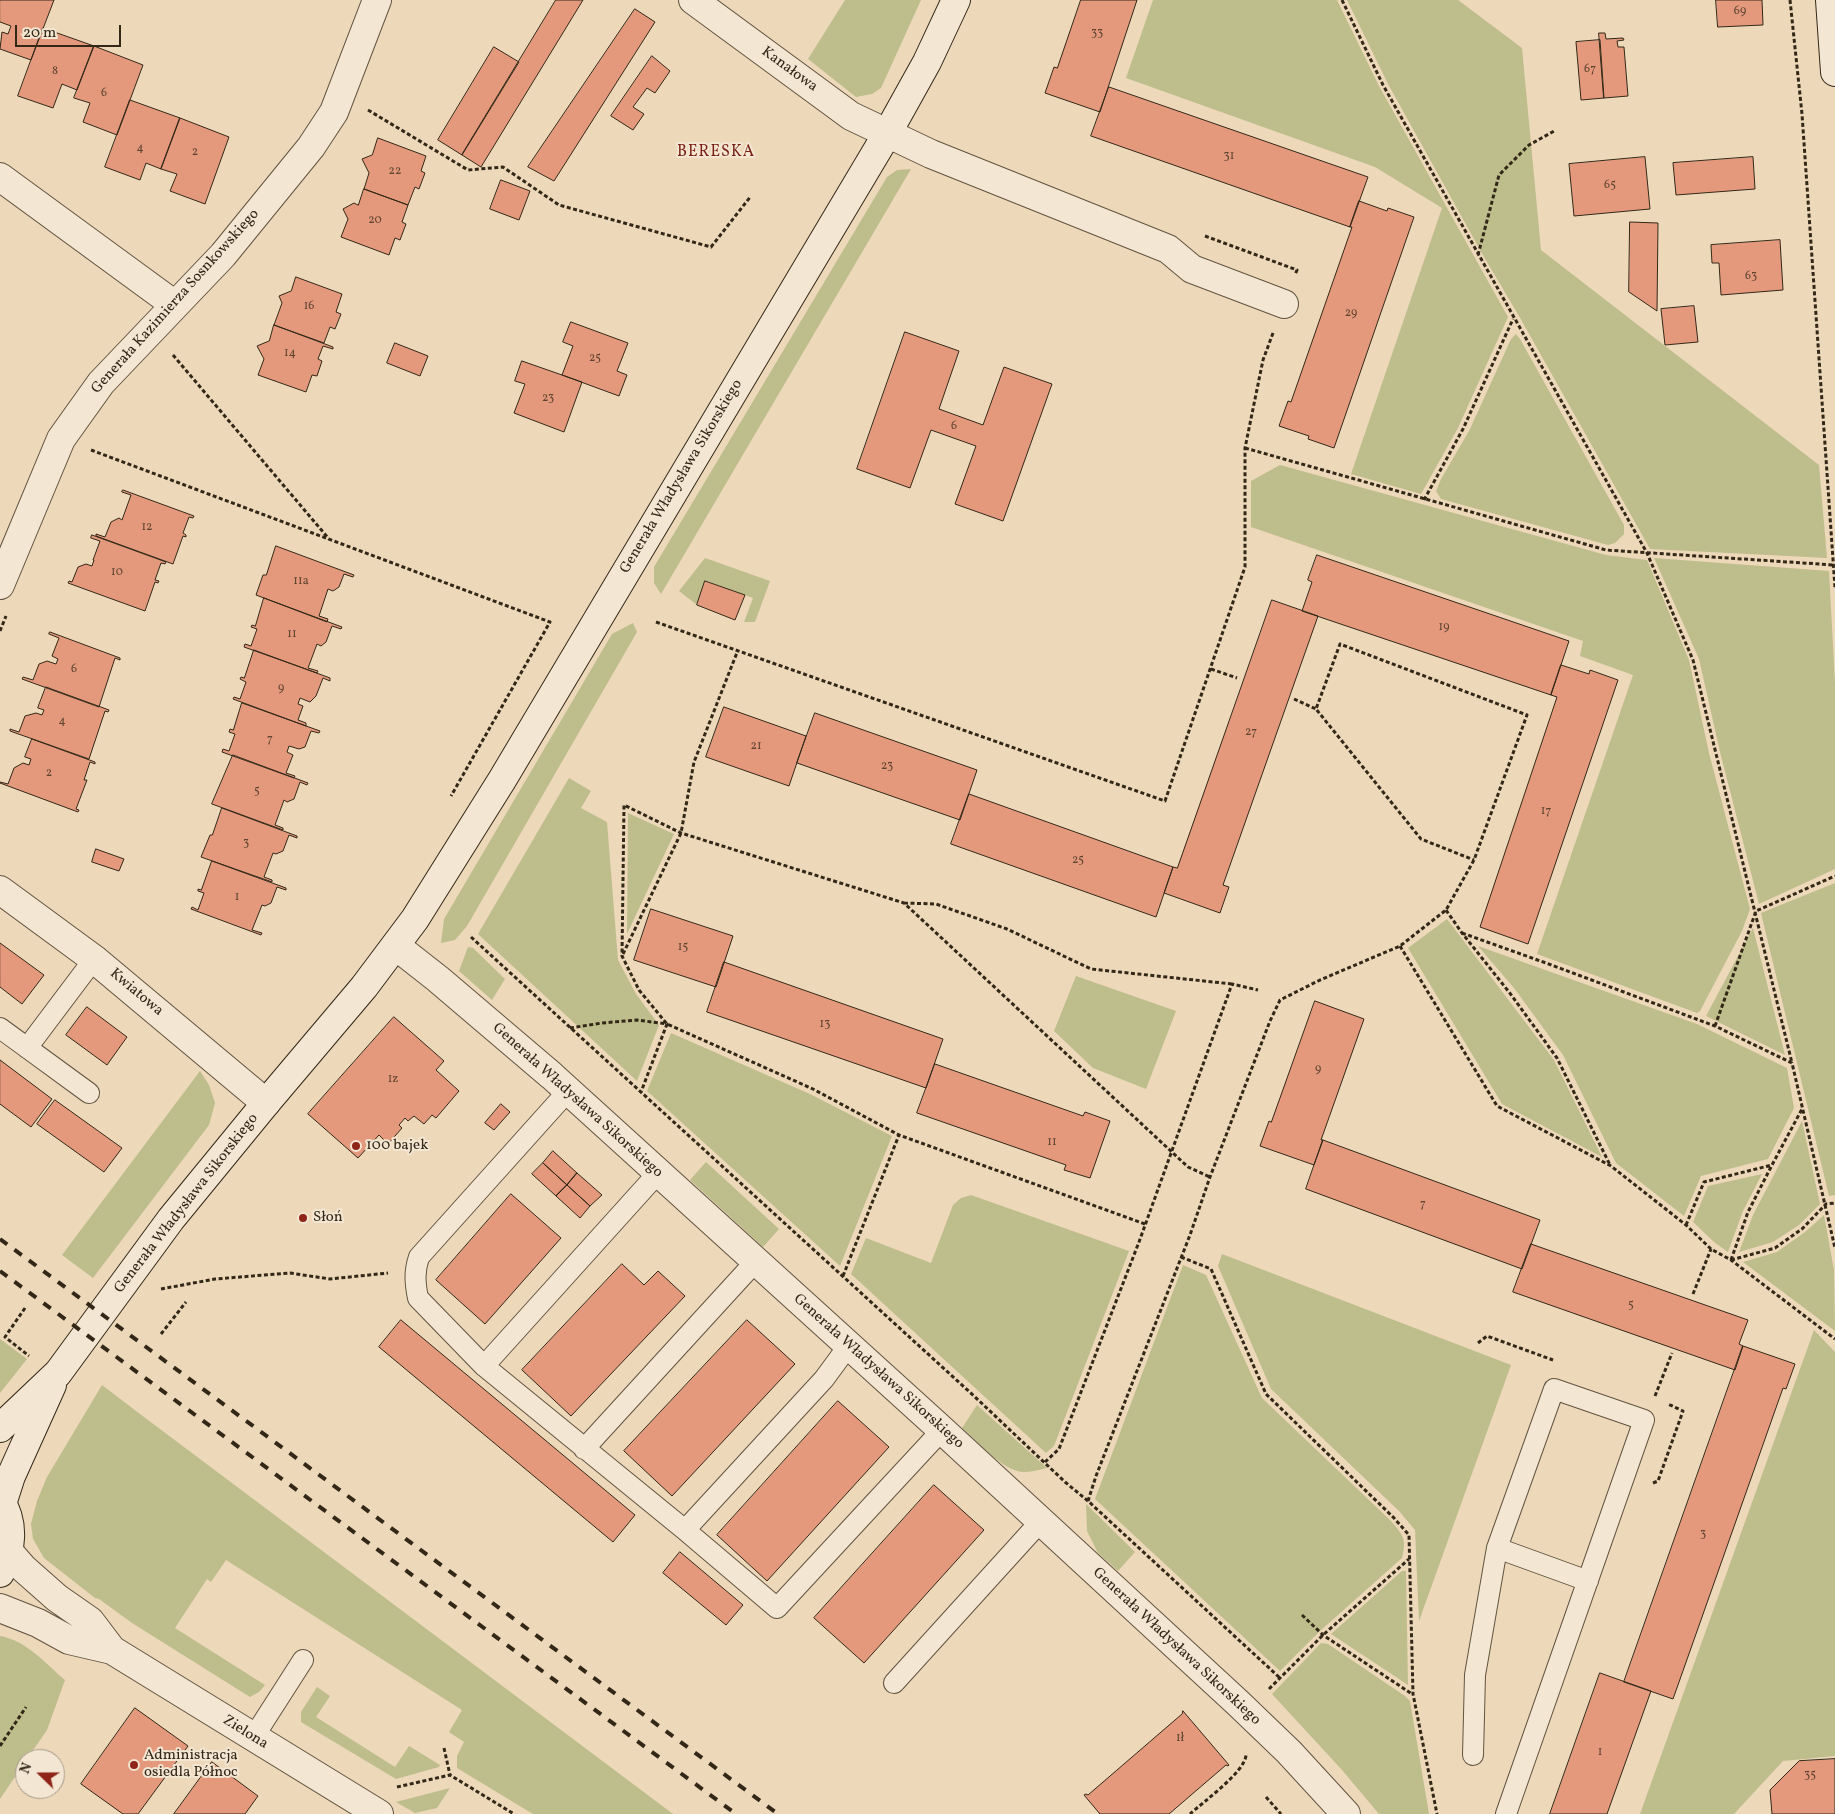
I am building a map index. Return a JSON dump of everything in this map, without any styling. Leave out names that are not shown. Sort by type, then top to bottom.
[{"type":"street","name":"Generała Kazimierza Sosnkowskiego","points":[[0,585],[61,439],[101,383],[223,255],[311,147],[334,112],[377,0]]},
{"type":"street","name":"Kanałowa","points":[[693,0],[851,116],[931,154],[1168,249],[1192,269],[1284,304]]},
{"type":"street","name":"Generała Władysława Sikorskiego","points":[[0,1428],[47,1367],[364,987],[396,946],[433,892],[887,134],[927,62],[956,0]]},
{"type":"street","points":[[1830,0],[1835,72]]},
{"type":"street","points":[[0,177],[175,305]]},
{"type":"street","name":"Kwiatowa","points":[[0,890],[94,959],[266,1103]]},
{"type":"street","name":"Generała Władysława Sikorskiego","points":[[396,946],[438,979],[568,1091],[942,1430],[1289,1752],[1346,1814]]},
{"type":"street","name":"Generała Władysława Sikorskiego","points":[[1,1502],[47,1367]]},
{"type":"street","points":[[1,1502],[10,1527],[4,1562]]},
{"type":"street","name":"Zielona","points":[[4,1562],[23,1568],[57,1598],[90,1621],[112,1650]]},
{"type":"street","name":"Zielona","points":[[0,1608],[38,1623],[69,1640],[112,1650],[366,1811]]},
{"type":"lane","points":[[27,1048],[94,959]]},
{"type":"lane","points":[[0,1028],[89,1093]]},
{"type":"lane","points":[[568,1091],[419,1257],[415,1270],[418,1298],[484,1366],[685,1530],[777,1608],[942,1430]]},
{"type":"lane","points":[[484,1366],[658,1173]]},
{"type":"lane","points":[[584,1449],[756,1261]]},
{"type":"lane","points":[[685,1530],[824,1379],[849,1346]]},
{"type":"lane","points":[[1473,1755],[1474,1676],[1497,1548],[1554,1389],[1644,1420],[1506,1814]]},
{"type":"lane","points":[[894,1683],[1040,1522]]},
{"type":"lane","points":[[1497,1548],[1588,1581]]},
{"type":"lane","points":[[253,1738],[302,1660]]},
{"type":"path","points":[[1342,0],[1383,85],[1647,553],[1693,660],[1756,912],[1835,1248]]},
{"type":"path","points":[[1790,0],[1802,114],[1835,588]]},
{"type":"path","points":[[366,110],[468,170],[503,166],[559,205],[711,247],[752,196]]},
{"type":"path","points":[[1478,256],[1499,175],[1529,145],[1556,130]]},
{"type":"path","points":[[1424,500],[1463,429],[1513,318]]},
{"type":"path","points":[[169,351],[329,540]]},
{"type":"path","points":[[87,448],[550,622],[449,800]]},
{"type":"path","points":[[656,622],[1164,801],[1245,567],[1245,448],[1606,550],[1834,564]]},
{"type":"path","points":[[1088,1501],[1210,1177],[1270,1021],[1280,1000],[1320,980],[1400,946],[1446,910],[1474,860],[1527,715],[1340,644],[1316,709]]},
{"type":"path","points":[[622,956],[680,832],[694,762],[738,650]]},
{"type":"path","points":[[1211,669],[1236,678]]},
{"type":"path","points":[[1294,699],[1316,709],[1420,839],[1474,860]]},
{"type":"path","points":[[668,1024],[639,990],[622,956],[624,805],[680,832],[904,903],[936,904],[1007,929],[1091,969],[1232,984],[1258,990]]},
{"type":"path","points":[[1715,1026],[1756,912],[1835,876]]},
{"type":"path","points":[[904,903],[1188,1167],[1210,1177]]},
{"type":"path","points":[[1446,910],[1462,934],[1509,992],[1557,1058],[1610,1166]]},
{"type":"path","points":[[1462,934],[1715,1026],[1792,1063]]},
{"type":"path","points":[[470,937],[843,1276],[1280,1678]]},
{"type":"path","points":[[1400,946],[1497,1106],[1610,1166],[1686,1225],[1711,1248],[1731,1260],[1835,1339]]},
{"type":"path","points":[[1045,1462],[1059,1449],[1115,1307],[1232,984]]},
{"type":"path","points":[[570,1028],[637,1020],[668,1024],[813,1089],[899,1135],[1145,1224]]},
{"type":"path","points":[[640,1092],[668,1024]]},
{"type":"path","points":[[1731,1260],[1748,1212],[1802,1108]]},
{"type":"path","points":[[843,1276],[899,1135]]},
{"type":"path","points":[[1686,1225],[1704,1182],[1772,1165]]},
{"type":"path","points":[[1731,1260],[1775,1248],[1802,1229],[1826,1204],[1835,1203]]},
{"type":"path","points":[[1693,1294],[1711,1248]]},
{"type":"path","points":[[1181,1257],[1211,1269],[1266,1394],[1394,1518],[1409,1535],[1413,1694],[1436,1814]]},
{"type":"path","points":[[159,1290],[215,1279],[290,1274],[330,1280],[415,1270]]},
{"type":"path","points":[[161,1334],[186,1302]]},
{"type":"path","points":[[25,1308],[5,1337],[47,1367]]},
{"type":"path","points":[[1654,1399],[1672,1353]]},
{"type":"path","points":[[1268,1690],[1323,1635],[1410,1559]]},
{"type":"path","points":[[1302,1614],[1323,1635],[1413,1694]]},
{"type":"path","points":[[0,1746],[26,1707]]},
{"type":"path","points":[[444,1748],[450,1775]]},
{"type":"path","points":[[393,1788],[450,1775],[514,1814]]},
{"type":"path","points":[[1266,1797],[1281,1814]]},
{"type":"shaded area","points":[[845,0],[921,0],[881,88],[872,94],[856,97],[808,59]]},
{"type":"shaded area","points":[[1153,0],[1337,0],[1379,86],[1508,317],[1458,428],[1421,494],[1351,474],[1442,208],[1375,167],[1126,78]]},
{"type":"shaded area","points":[[1347,0],[1458,0],[1522,48],[1541,250],[1819,465],[1827,558],[1650,549],[1388,84]]},
{"type":"shaded area","points":[[911,169],[661,594],[654,583],[654,567],[887,177],[897,170]]},
{"type":"shaded area","points":[[1516,334],[1624,525],[1624,534],[1615,543],[1608,545],[1441,499],[1436,491],[1469,431],[1511,339]]},
{"type":"shaded area","points":[[1280,465],[1606,555],[1647,560],[1689,660],[1709,753],[1750,909],[1742,931],[1700,1011],[1697,1013],[1537,954],[1633,675],[1580,656],[1583,641],[1251,527],[1251,481]]},
{"type":"shaded area","points":[[705,558],[770,581],[755,622],[744,622],[753,598],[706,581],[697,605],[679,591]]},
{"type":"shaded area","points":[[1654,558],[1829,571],[1835,683],[1835,869],[1759,904],[1720,752],[1699,659]]},
{"type":"shaded area","points":[[633,623],[637,632],[467,926],[455,940],[441,943],[444,919],[612,634]]},
{"type":"shaded area","points":[[569,778],[591,791],[581,808],[607,822],[618,960],[636,994],[659,1025],[637,1081],[478,934]]},
{"type":"shaded area","points":[[628,813],[674,834],[627,934]]},
{"type":"shaded area","points":[[1835,883],[1835,1195],[1829,1196],[1761,913]]},
{"type":"shaded area","points":[[1447,919],[1554,1060],[1602,1157],[1502,1104],[1408,948]]},
{"type":"shaded area","points":[[1753,928],[1785,1055],[1706,1016]]},
{"type":"shaded area","points":[[1478,946],[1697,1024],[1787,1068],[1794,1108],[1768,1159],[1701,1176],[1684,1216],[1616,1163],[1563,1055],[1514,988]]},
{"type":"shaded area","points":[[468,947],[473,948],[505,979],[492,1000],[459,971]]},
{"type":"shaded area","points":[[1076,976],[1176,1011],[1146,1089],[1093,1068],[1054,1031]]},
{"type":"shaded area","points":[[671,1033],[810,1094],[892,1136],[840,1266],[647,1091]]},
{"type":"shaded area","points":[[200,1071],[209,1085],[215,1103],[209,1125],[93,1278],[62,1255]]},
{"type":"shaded area","points":[[1802,1121],[1820,1204],[1799,1225],[1773,1242],[1739,1252],[1753,1215]]},
{"type":"shaded area","points":[[706,1162],[779,1229],[763,1247],[690,1180]]},
{"type":"shaded area","points":[[1762,1174],[1743,1211],[1728,1252],[1714,1242],[1693,1222],[1708,1186]]},
{"type":"shaded area","points":[[971,1195],[1129,1251],[1054,1446],[1046,1453],[851,1274],[866,1238],[931,1263],[953,1205],[961,1198]]},
{"type":"shaded area","points":[[1824,1215],[1834,1270],[1835,1331],[1743,1262],[1777,1252],[1805,1232]]},
{"type":"shaded area","points":[[1222,1254],[1511,1365],[1419,1621],[1415,1530],[1399,1511],[1271,1389],[1218,1266]]},
{"type":"shaded area","points":[[1183,1265],[1206,1275],[1262,1398],[1391,1521],[1401,1534],[1404,1542],[1402,1558],[1320,1631],[1280,1671],[1095,1499]]},
{"type":"shaded area","points":[[1814,1330],[1835,1352],[1835,1756],[1783,1761],[1734,1814],[1640,1814]]},
{"type":"shaded area","points":[[0,1339],[27,1359],[0,1393]]},
{"type":"shaded area","points":[[102,1385],[673,1814],[533,1814],[457,1768],[457,1756],[464,1742],[449,1732],[462,1710],[226,1560],[211,1582],[207,1579],[175,1628],[265,1685],[259,1692],[250,1697],[95,1598],[44,1558],[33,1539],[31,1524],[37,1501],[47,1477]]},
{"type":"shaded area","points":[[977,1405],[1047,1468],[1026,1472],[1015,1470],[1007,1467],[983,1447],[962,1428]]},
{"type":"shaded area","points":[[1086,1504],[1135,1552],[1118,1571],[1098,1553],[1087,1531]]},
{"type":"shaded area","points":[[1402,1571],[1406,1571],[1408,1685],[1331,1634]]},
{"type":"shaded area","points":[[0,1636],[9,1638],[27,1647],[65,1680],[47,1730],[34,1749],[15,1749],[15,1777],[0,1799]]},
{"type":"shaded area","points":[[1321,1643],[1328,1644],[1410,1701],[1429,1814],[1379,1814],[1342,1770],[1272,1694]]},
{"type":"shaded area","points":[[317,1687],[330,1696],[316,1717],[395,1767],[409,1746],[440,1765],[439,1767],[396,1779],[301,1722],[301,1712]]},
{"type":"shaded area","points":[[450,1788],[437,1808],[415,1813],[396,1802]]},
{"type":"building","points":[[0,0],[54,0],[31,60],[0,49],[2,32],[8,34],[11,26],[0,22]]},
{"type":"building","points":[[556,0],[583,0],[481,167],[462,155]]},
{"type":"building","points":[[1081,0],[1137,0],[1100,112],[1045,93],[1054,67],[1057,68]]},
{"type":"building","points":[[1716,0],[1762,0],[1763,25],[1718,27]]},
{"type":"building","points":[[635,9],[655,22],[554,181],[528,167]]},
{"type":"building","points":[[43,28],[94,46],[77,90],[62,84],[53,108],[18,96]]},
{"type":"building","points":[[1599,33],[1605,33],[1606,39],[1623,38],[1624,40],[1617,41],[1618,47],[1624,47],[1628,96],[1604,98]]},
{"type":"building","points":[[1600,40],[1604,98],[1581,100],[1576,42]]},
{"type":"building","points":[[94,46],[143,65],[117,135],[83,122],[90,103],[74,98]]},
{"type":"building","points":[[494,47],[519,62],[462,155],[438,140]]},
{"type":"building","points":[[652,56],[670,71],[655,93],[647,88],[633,107],[644,114],[633,130],[611,116]]},
{"type":"building","points":[[1109,87],[1368,177],[1350,227],[1091,136]]},
{"type":"building","points":[[130,100],[180,118],[161,169],[146,163],[140,180],[105,167]]},
{"type":"building","points":[[180,118],[229,137],[205,204],[170,191],[177,174],[161,169]]},
{"type":"building","points":[[378,138],[426,156],[421,171],[425,173],[419,189],[415,187],[408,205],[364,189],[369,173],[362,159],[372,155]]},
{"type":"building","points":[[1645,157],[1650,209],[1574,216],[1569,164]]},
{"type":"building","points":[[1753,157],[1755,189],[1676,195],[1673,163]]},
{"type":"building","points":[[501,180],[530,191],[519,220],[490,209]]},
{"type":"building","points":[[364,189],[408,205],[402,222],[406,224],[400,240],[395,238],[389,255],[341,237],[348,219],[343,209],[354,203],[358,205]]},
{"type":"building","points":[[1359,201],[1387,211],[1388,208],[1414,217],[1334,448],[1308,439],[1309,436],[1279,426],[1288,401],[1291,402],[1352,227],[1350,227]]},
{"type":"building","points":[[1630,222],[1658,223],[1657,311],[1629,292]]},
{"type":"building","points":[[1780,240],[1783,290],[1721,295],[1719,263],[1712,263],[1711,245]]},
{"type":"building","points":[[296,277],[342,294],[336,312],[341,314],[335,329],[330,327],[324,343],[274,325],[282,303],[279,296],[291,291]]},
{"type":"building","points":[[1694,306],[1698,342],[1665,345],[1661,309]]},
{"type":"building","points":[[571,322],[628,343],[617,371],[627,375],[619,396],[562,375],[573,346],[563,342]]},
{"type":"building","points":[[274,325],[333,347],[333,349],[323,346],[318,359],[322,361],[317,376],[312,375],[306,392],[258,375],[264,359],[257,346],[269,341]]},
{"type":"building","points":[[905,332],[959,351],[939,409],[983,425],[1004,367],[1052,384],[1003,521],[955,504],[976,446],[931,430],[910,488],[857,469]]},
{"type":"building","points":[[395,343],[428,356],[420,376],[387,363]]},
{"type":"building","points":[[522,361],[582,382],[564,432],[514,413],[525,384],[515,381]]},
{"type":"building","points":[[123,490],[194,516],[193,518],[189,517],[183,533],[186,537],[183,536],[173,564],[96,536],[96,534],[105,537],[111,522],[119,518],[122,520],[131,495],[122,492]]},
{"type":"building","points":[[92,535],[166,562],[165,564],[161,563],[155,580],[159,581],[158,583],[155,582],[145,611],[68,583],[69,581],[72,582],[78,567],[86,564],[92,566],[100,541],[91,538]]},
{"type":"building","points":[[276,546],[354,575],[353,577],[344,574],[339,587],[333,591],[328,589],[319,616],[328,619],[327,622],[256,595],[263,575],[266,575]]},
{"type":"building","points":[[1317,555],[1569,641],[1551,695],[1302,611],[1312,582],[1308,580]]},
{"type":"building","points":[[705,581],[745,595],[735,620],[697,605]]},
{"type":"building","points":[[264,598],[342,627],[341,629],[332,626],[326,642],[321,646],[317,644],[308,668],[318,671],[317,673],[244,647],[245,644],[251,646],[257,629],[251,627],[252,625],[255,626]]},
{"type":"building","points":[[1272,600],[1318,616],[1223,885],[1229,887],[1220,913],[1164,893],[1173,867],[1177,868]]},
{"type":"building","points":[[50,632],[120,658],[120,660],[115,658],[99,707],[22,679],[23,677],[33,680],[39,664],[47,661],[56,664],[58,659],[52,656],[59,638],[49,634]]},
{"type":"building","points":[[254,650],[330,678],[330,681],[323,678],[316,696],[310,702],[300,698],[298,704],[303,706],[298,720],[306,723],[306,726],[233,699],[234,697],[240,699],[246,682],[240,679],[241,677],[244,678]]},
{"type":"building","points":[[1561,665],[1589,674],[1590,670],[1618,680],[1528,944],[1480,927],[1557,697],[1551,695]]},
{"type":"building","points":[[46,687],[109,710],[108,712],[105,711],[89,759],[10,731],[10,729],[19,732],[25,716],[36,713],[42,715],[44,710],[38,708]]},
{"type":"building","points":[[242,703],[320,731],[319,733],[311,731],[305,747],[299,749],[289,746],[287,752],[293,755],[286,773],[295,776],[294,778],[222,752],[223,749],[229,751],[235,734],[229,732],[230,729],[233,730]]},
{"type":"building","points":[[724,707],[806,736],[789,786],[706,757]]},
{"type":"building","points":[[815,713],[977,770],[960,820],[797,763]]},
{"type":"building","points":[[32,739],[95,762],[95,764],[90,762],[84,780],[87,780],[76,809],[79,810],[78,812],[0,783],[8,784],[14,768],[23,763],[29,765],[31,759],[25,757]]},
{"type":"building","points":[[233,755],[308,783],[307,785],[300,782],[294,799],[287,802],[284,800],[275,825],[283,828],[283,830],[212,804]]},
{"type":"building","points":[[969,794],[1173,867],[1156,917],[951,844]]},
{"type":"building","points":[[222,808],[297,836],[297,838],[289,835],[283,851],[276,854],[273,853],[264,877],[272,880],[272,882],[201,857]]},
{"type":"building","points":[[96,849],[124,859],[119,871],[92,862]]},
{"type":"building","points":[[212,861],[286,888],[286,890],[277,887],[271,903],[265,906],[262,905],[252,930],[262,933],[261,935],[191,909],[192,907],[198,910],[204,893],[198,891],[198,889],[201,890]]},
{"type":"building","points":[[651,909],[733,936],[716,987],[634,960]]},
{"type":"building","points":[[0,943],[44,975],[22,1004],[0,987]]},
{"type":"building","points":[[724,962],[943,1039],[926,1088],[707,1012]]},
{"type":"building","points":[[1315,1001],[1364,1019],[1314,1165],[1260,1146],[1269,1121],[1271,1122]]},
{"type":"building","points":[[87,1007],[127,1037],[107,1065],[66,1035]]},
{"type":"building","points":[[394,1017],[444,1061],[436,1070],[459,1091],[436,1118],[432,1115],[424,1124],[414,1116],[408,1121],[405,1118],[399,1125],[402,1128],[388,1144],[379,1135],[358,1158],[308,1114]]},
{"type":"building","points":[[0,1060],[52,1099],[31,1127],[0,1104]]},
{"type":"building","points":[[935,1064],[1083,1116],[1085,1112],[1110,1121],[1090,1178],[1064,1170],[1066,1165],[917,1113]]},
{"type":"building","points":[[55,1100],[122,1148],[104,1172],[37,1124]]},
{"type":"building","points":[[501,1104],[510,1112],[494,1130],[485,1123]]},
{"type":"building","points":[[1323,1140],[1540,1220],[1522,1269],[1306,1189]]},
{"type":"building","points":[[553,1151],[577,1173],[567,1185],[543,1163]]},
{"type":"building","points":[[543,1163],[567,1185],[556,1196],[532,1174]]},
{"type":"building","points":[[577,1173],[602,1195],[590,1206],[567,1185]]},
{"type":"building","points":[[567,1185],[590,1206],[580,1218],[556,1196]]},
{"type":"building","points":[[511,1194],[561,1238],[485,1324],[436,1280]]},
{"type":"building","points":[[1531,1244],[1748,1320],[1739,1344],[1743,1346],[1735,1370],[1513,1292]]},
{"type":"building","points":[[622,1264],[644,1285],[658,1271],[685,1296],[571,1416],[522,1370]]},
{"type":"building","points":[[401,1320],[635,1515],[613,1542],[379,1347]]},
{"type":"building","points":[[747,1320],[795,1364],[672,1496],[624,1451]]},
{"type":"building","points":[[1743,1346],[1795,1364],[1786,1389],[1783,1388],[1673,1699],[1624,1682]]},
{"type":"building","points":[[838,1401],[889,1447],[767,1581],[717,1535]]},
{"type":"building","points":[[934,1485],[984,1530],[864,1663],[814,1618]]},
{"type":"building","points":[[680,1552],[743,1605],[726,1625],[663,1573]]},
{"type":"building","points":[[1600,1673],[1651,1691],[1607,1814],[1550,1814]]},
{"type":"building","name":"Administracja osiedla Północ","points":[[135,1708],[188,1746],[138,1814],[123,1814],[81,1784]]},
{"type":"building","points":[[1183,1711],[1229,1765],[1226,1765],[1169,1814],[1100,1814],[1084,1795],[1088,1795],[1182,1714]]},
{"type":"building","points":[[1835,1759],[1835,1814],[1772,1814],[1770,1790],[1799,1761]]},
{"type":"building","points":[[212,1762],[258,1796],[245,1814],[174,1814]]},
{"type":"railway","points":[[0,1239],[778,1814]]},
{"type":"railway","points":[[0,1271],[736,1814]]},
{"type":"place","name":"100 bajek","points":[[356,1146]]},
{"type":"place","name":"Słoń","points":[[303,1218]]},
{"type":"place","name":"Administracja osiedla Północ","points":[[134,1765]]},
{"type":"district","name":"BERESKA","points":[[716,153]]}]
